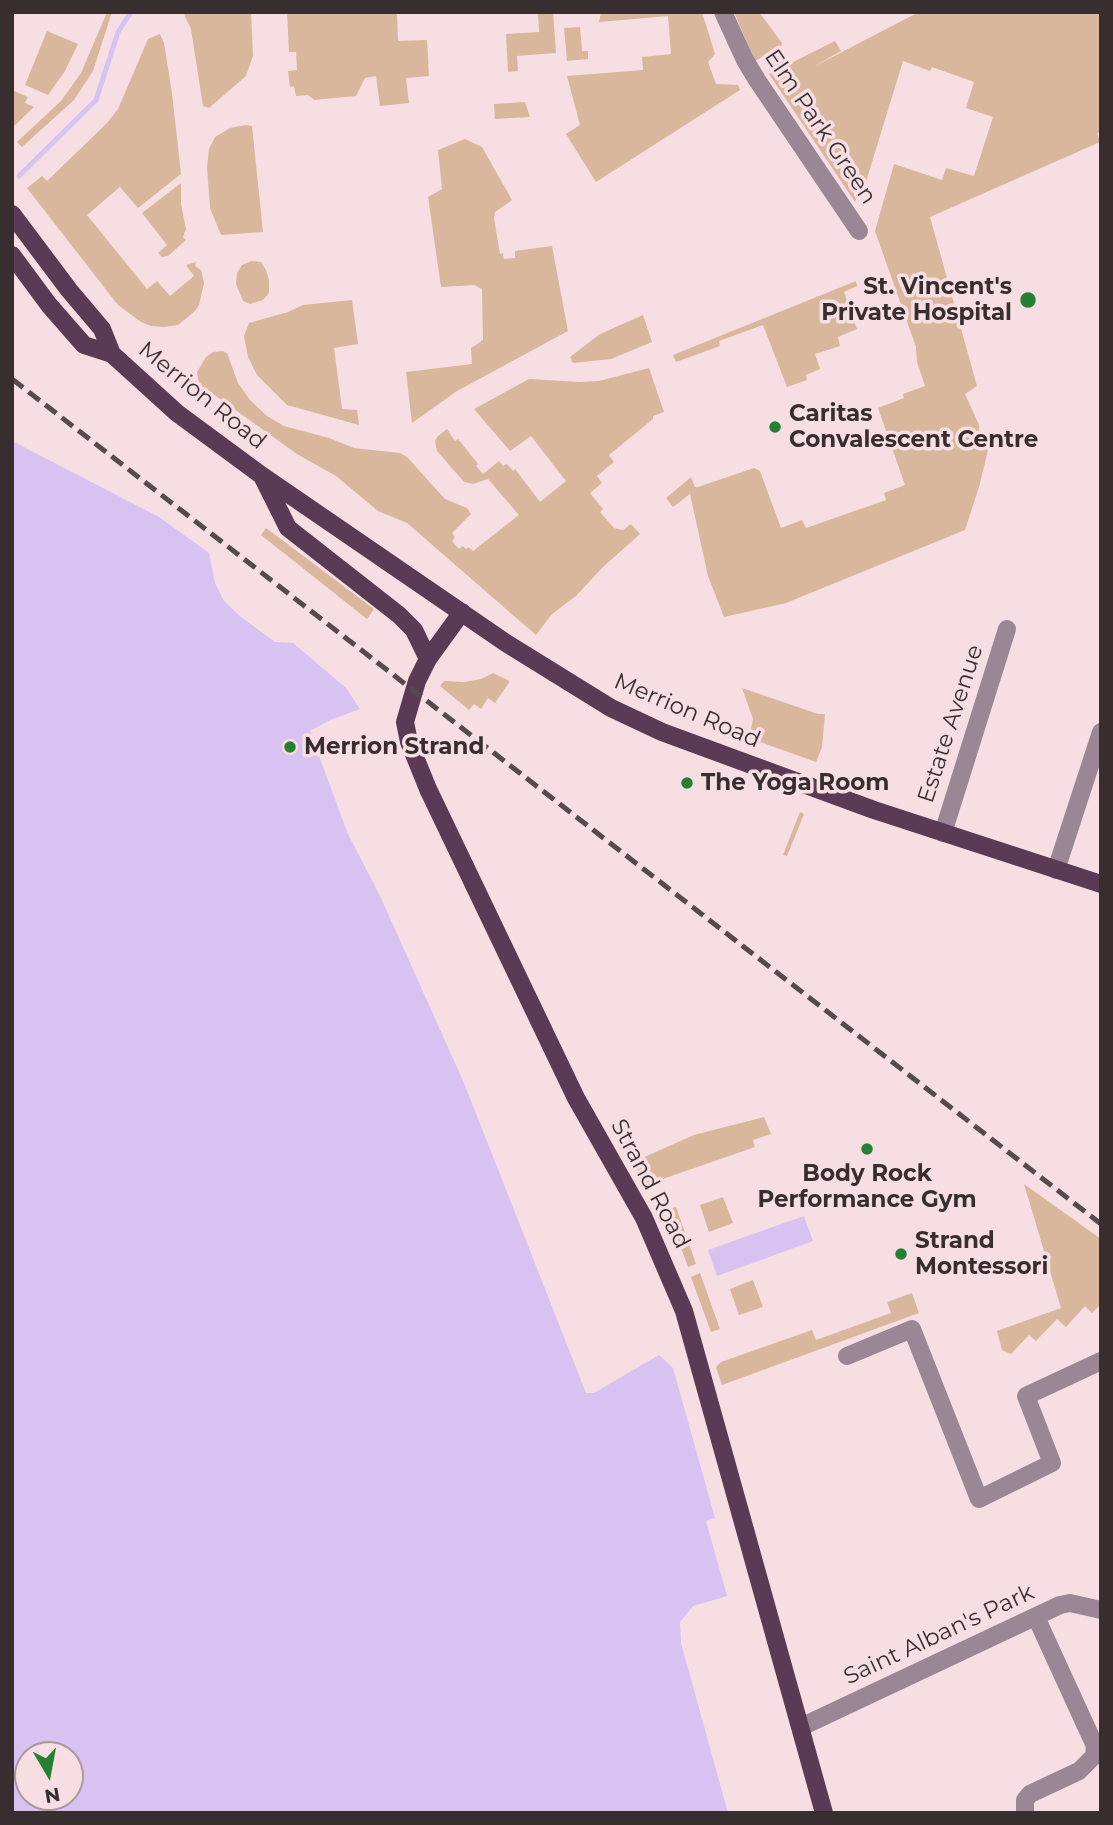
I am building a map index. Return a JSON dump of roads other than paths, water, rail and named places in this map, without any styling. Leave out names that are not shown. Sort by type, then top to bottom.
[{"type":"main road","name":"Merrion Road","points":[[12,214],[102,329],[112,354]]},
{"type":"main road","name":"Merrion Road","points":[[12,255],[83,345],[112,354],[177,413],[261,475],[512,648],[582,691],[662,732],[943,833],[1101,884]]},
{"type":"main road","name":"Merrion Road","points":[[261,475],[288,528],[399,615],[414,630],[428,659]]},
{"type":"main road","name":"Strand Road","points":[[462,612],[428,659],[417,681],[405,722],[409,742],[428,789],[572,1091],[633,1197],[664,1260],[684,1311],[824,1813]]},
{"type":"street","name":"Elm Park Green","points":[[723,12],[757,80],[859,231]]},
{"type":"street","name":"Estate Avenue","points":[[943,833],[1007,629]]},
{"type":"street","points":[[1056,870],[1101,732]]},
{"type":"street","points":[[847,1356],[912,1329],[979,1499],[1052,1463],[1026,1396],[1101,1361]]},
{"type":"street","name":"Saint Alban's Park","points":[[801,1727],[1059,1605],[1070,1603],[1101,1610]]},
{"type":"street","points":[[1025,1813],[1024,1800],[1030,1794],[1079,1771],[1094,1756],[1095,1746],[1036,1617]]},
{"type":"waterway","points":[[19,176],[96,100],[118,32],[131,12]]},
{"type":"railway","points":[[12,379],[1101,1224]]},
{"type":"place","name":"St. Vincent's Private Hospital","points":[[1028,300]]},
{"type":"place","name":"Caritas Convalescent Centre","points":[[775,427]]},
{"type":"place","name":"Merrion Strand","points":[[290,747]]},
{"type":"place","name":"The Yoga Room","points":[[687,783]]},
{"type":"place","name":"Body Rock Performance Gym","points":[[867,1149]]},
{"type":"place","name":"Strand Montessori","points":[[901,1254]]}]
